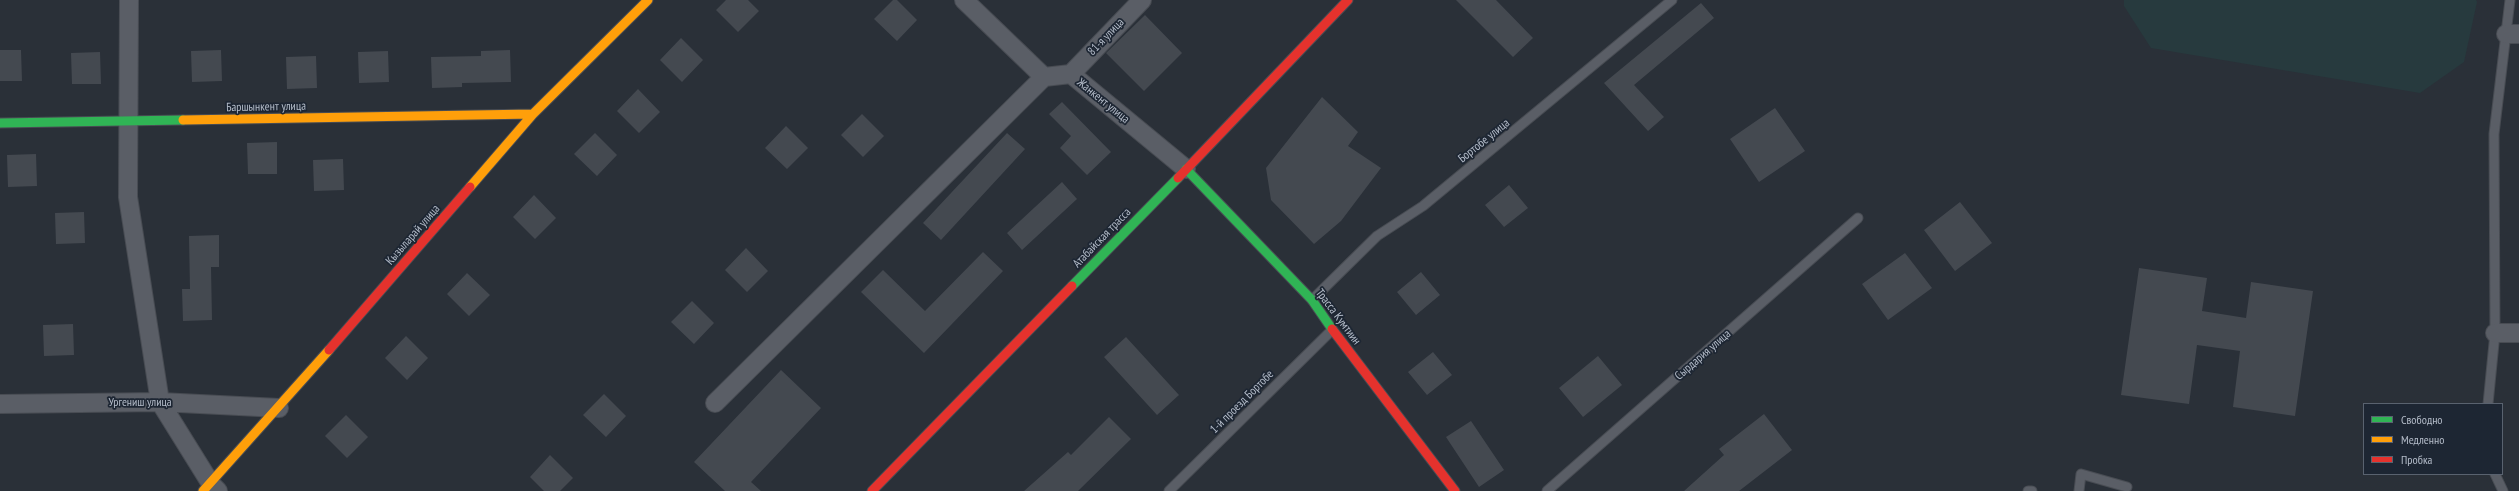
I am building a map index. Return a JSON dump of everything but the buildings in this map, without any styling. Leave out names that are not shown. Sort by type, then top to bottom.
[{"type":"street","points":[[129,0],[130,122],[128,197],[160,402],[210,489]]},
{"type":"street","name":"Кызыларай улица","points":[[210,489],[533,114],[648,0]]},
{"type":"street","points":[[715,403],[1044,77],[964,0]]},
{"type":"street","name":"81-я улица","points":[[1071,74],[1142,0]]},
{"type":"street","name":"Атабайская трасса","points":[[872,491],[1186,169],[1348,0]]},
{"type":"street","name":"Жанкент улица","points":[[1044,77],[1071,74],[1186,169]]},
{"type":"street","name":"Баршынкент улица","points":[[0,123],[533,114]]},
{"type":"street","name":"Трасса Кумтиин","points":[[1186,169],[1312,300],[1332,330],[1455,491]]},
{"type":"street","points":[[2495,333],[2519,333]]},
{"type":"street","name":"Ургениш улица","points":[[0,404],[160,402],[279,408]]},
{"type":"lane","name":"Бортобе улица","points":[[1312,300],[1377,236],[1423,206],[1672,0]]},
{"type":"lane","points":[[2488,403],[2495,333],[2494,134],[2513,34],[2510,0]]},
{"type":"lane","name":"Сырдария улица","points":[[1547,491],[1858,218]]},
{"type":"lane","name":"1-й проезд Бортобе","points":[[1169,491],[1332,330]]},
{"type":"lane","points":[[2079,491],[2081,474],[2127,487]]},
{"type":"lane","points":[[2495,475],[2503,491]]},
{"type":"green space","points":[[2124,0],[2476,0],[2477,2],[2464,62],[2420,93],[2151,48],[2124,6]]},
{"type":"traffic: fast","points":[[0,123],[183,120]]},
{"type":"traffic: fast","points":[[1186,169],[1312,300],[1332,329]]},
{"type":"traffic: fast","points":[[1072,286],[1178,178]]},
{"type":"traffic: slow","points":[[470,187],[533,114],[648,0]]},
{"type":"traffic: slow","points":[[183,120],[533,114]]},
{"type":"traffic: slow","points":[[203,491],[329,350]]},
{"type":"traffic: jam","points":[[1178,178],[1348,0]]},
{"type":"traffic: jam","points":[[329,350],[470,187]]},
{"type":"traffic: jam","points":[[872,491],[1072,286]]},
{"type":"traffic: jam","points":[[1332,329],[1455,491]]}]
